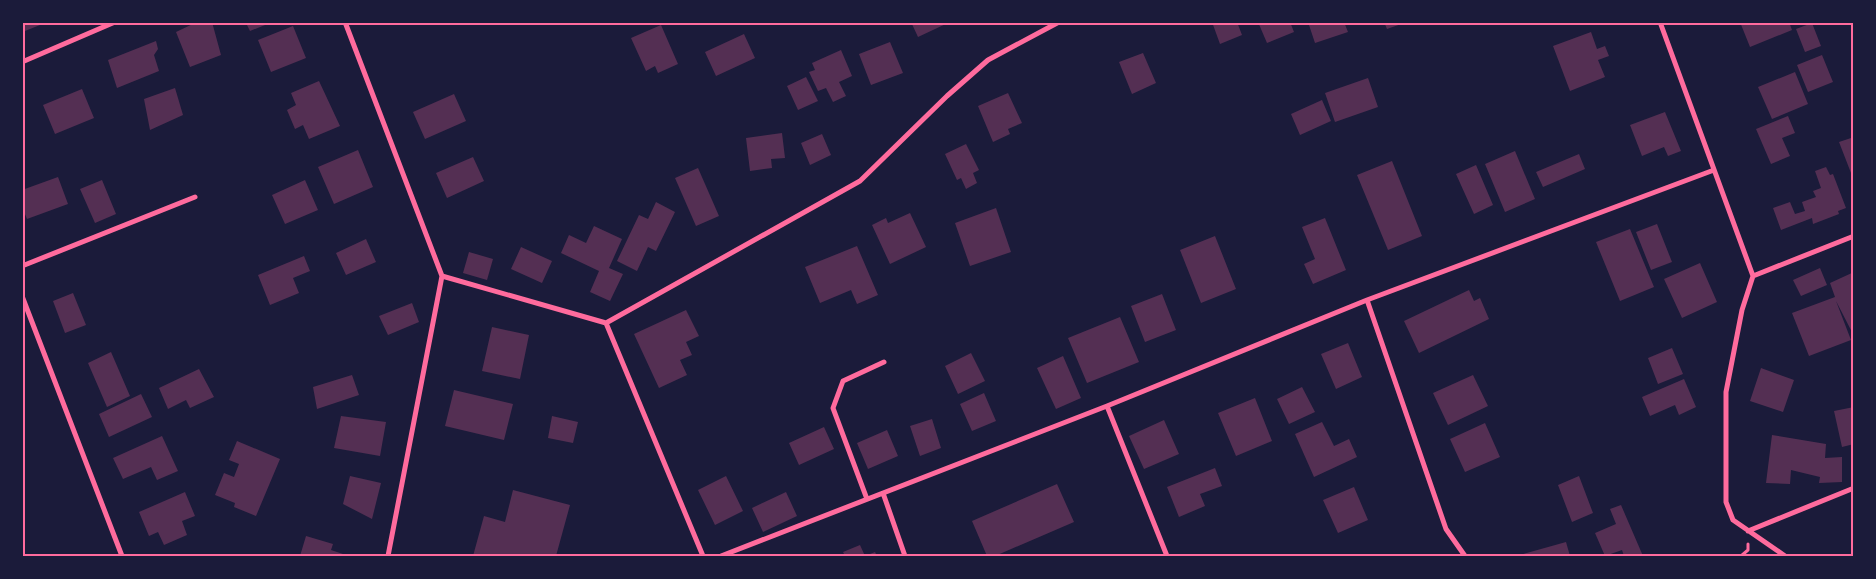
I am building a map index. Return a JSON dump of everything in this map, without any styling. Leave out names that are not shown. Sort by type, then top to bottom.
[{"type":"street","points":[[22,62],[115,22]]},
{"type":"street","points":[[345,22],[442,276],[388,556]]},
{"type":"street","points":[[442,276],[606,323],[860,181],[947,96],[988,60],[1059,22]]},
{"type":"street","points":[[1660,22],[1753,276],[1742,310],[1726,392],[1726,502],[1733,520],[1785,556]]},
{"type":"street","points":[[721,556],[1107,406],[1367,300],[1714,170]]},
{"type":"street","points":[[22,266],[195,196]]},
{"type":"street","points":[[1753,276],[1854,236]]},
{"type":"street","points":[[22,296],[122,556]]},
{"type":"street","points":[[1367,300],[1446,529],[1465,556]]},
{"type":"street","points":[[606,323],[703,556]]},
{"type":"street","points":[[868,499],[833,408],[842,381],[884,362]]},
{"type":"street","points":[[1107,406],[1167,556]]},
{"type":"street","points":[[1748,531],[1854,488]]},
{"type":"street","points":[[883,493],[905,556]]},
{"type":"building","points":[[22,22],[45,22],[45,23],[25,31]]},
{"type":"building","points":[[197,22],[212,22],[221,55],[190,67],[176,32]]},
{"type":"building","points":[[911,22],[950,22],[918,37]]},
{"type":"building","points":[[1212,22],[1237,22],[1242,35],[1220,44]]},
{"type":"building","points":[[1258,22],[1290,22],[1294,32],[1267,43]]},
{"type":"building","points":[[1308,22],[1344,22],[1348,32],[1315,43]]},
{"type":"building","points":[[1384,22],[1404,22],[1404,23],[1387,29]]},
{"type":"building","points":[[1740,22],[1789,22],[1792,30],[1750,47]]},
{"type":"building","points":[[246,23],[270,23],[250,31]]},
{"type":"building","points":[[1812,23],[1821,46],[1805,52],[1796,29]]},
{"type":"building","points":[[661,25],[678,64],[658,73],[655,66],[646,71],[631,38]]},
{"type":"building","points":[[293,26],[306,58],[271,72],[258,40]]},
{"type":"building","points":[[1591,32],[1597,49],[1605,46],[1609,56],[1598,60],[1605,77],[1570,91],[1553,46]]},
{"type":"building","points":[[744,34],[755,58],[716,76],[705,52]]},
{"type":"building","points":[[156,41],[158,49],[154,55],[159,71],[117,88],[108,60]]},
{"type":"building","points":[[890,42],[903,73],[871,85],[859,54]]},
{"type":"building","points":[[841,50],[852,76],[839,82],[846,96],[833,102],[826,88],[818,91],[809,72],[815,70],[812,63]]},
{"type":"building","points":[[1143,53],[1156,83],[1132,94],[1119,62]]},
{"type":"building","points":[[1822,55],[1833,82],[1808,92],[1797,65]]},
{"type":"building","points":[[1795,72],[1808,104],[1772,119],[1758,87]]},
{"type":"building","points":[[806,77],[818,101],[798,110],[787,86]]},
{"type":"building","points":[[1368,78],[1378,107],[1335,122],[1325,93]]},
{"type":"building","points":[[319,81],[340,126],[309,139],[303,125],[295,129],[287,110],[296,105],[291,93]]},
{"type":"building","points":[[175,88],[183,115],[150,130],[144,99]]},
{"type":"building","points":[[82,89],[94,118],[55,134],[43,105]]},
{"type":"building","points":[[1008,93],[1022,123],[1008,129],[1010,134],[993,142],[978,106]]},
{"type":"building","points":[[454,94],[466,121],[425,139],[413,112]]},
{"type":"building","points":[[1322,100],[1331,121],[1300,135],[1291,114]]},
{"type":"building","points":[[1665,112],[1681,151],[1668,156],[1664,147],[1642,156],[1630,125]]},
{"type":"building","points":[[1788,116],[1795,133],[1782,138],[1790,156],[1771,164],[1756,129]]},
{"type":"building","points":[[782,133],[785,158],[771,159],[772,168],[750,171],[746,138]]},
{"type":"building","points":[[822,134],[831,155],[810,165],[801,143]]},
{"type":"building","points":[[1854,137],[1854,172],[1851,173],[1839,142]]},
{"type":"building","points":[[966,144],[979,170],[973,173],[977,183],[966,189],[961,178],[957,180],[945,154]]},
{"type":"building","points":[[358,150],[373,187],[334,204],[318,167]]},
{"type":"building","points":[[1515,151],[1535,199],[1505,212],[1485,164]]},
{"type":"building","points":[[1579,154],[1585,169],[1543,187],[1536,172]]},
{"type":"building","points":[[473,157],[484,181],[447,198],[436,173]]},
{"type":"building","points":[[1392,161],[1422,236],[1388,250],[1357,175]]},
{"type":"building","points":[[1476,165],[1493,205],[1474,214],[1456,174]]},
{"type":"building","points":[[1826,167],[1830,175],[1833,174],[1846,208],[1838,211],[1839,214],[1813,224],[1812,218],[1781,230],[1773,208],[1790,202],[1795,214],[1805,211],[1802,202],[1816,197],[1813,191],[1821,188],[1815,171]]},
{"type":"building","points":[[698,168],[719,216],[696,226],[675,178]]},
{"type":"building","points":[[58,177],[68,204],[27,219],[22,207],[22,190]]},
{"type":"building","points":[[102,180],[116,214],[95,223],[80,189]]},
{"type":"building","points":[[305,180],[318,210],[285,224],[272,195]]},
{"type":"building","points":[[656,202],[675,212],[656,251],[648,247],[637,271],[617,261],[639,215],[648,219]]},
{"type":"building","points":[[996,208],[1011,252],[970,266],[955,223]]},
{"type":"building","points":[[910,213],[926,247],[890,264],[872,225],[886,218],[888,223]]},
{"type":"building","points":[[1325,218],[1346,270],[1313,284],[1304,264],[1315,259],[1302,227]]},
{"type":"building","points":[[1657,224],[1672,262],[1651,270],[1636,232]]},
{"type":"building","points":[[594,226],[622,239],[609,268],[623,274],[610,301],[590,292],[599,271],[561,253],[569,235],[586,243]]},
{"type":"building","points":[[1630,229],[1654,287],[1620,301],[1596,242]]},
{"type":"building","points":[[1215,236],[1236,289],[1201,303],[1180,250]]},
{"type":"building","points":[[366,239],[376,262],[346,275],[336,253]]},
{"type":"building","points":[[857,246],[878,295],[857,304],[851,290],[820,303],[805,267]]},
{"type":"building","points":[[521,247],[552,261],[542,283],[511,269]]},
{"type":"building","points":[[469,252],[493,259],[487,280],[463,273]]},
{"type":"building","points":[[304,256],[310,271],[293,278],[299,293],[270,305],[258,275]]},
{"type":"building","points":[[1700,263],[1717,302],[1682,318],[1664,279]]},
{"type":"building","points":[[1820,268],[1827,285],[1801,296],[1793,280]]},
{"type":"building","points":[[1854,272],[1854,336],[1836,301],[1851,340],[1809,356],[1792,313],[1835,297],[1830,283]]},
{"type":"building","points":[[1469,290],[1474,301],[1480,298],[1489,319],[1419,353],[1404,321]]},
{"type":"building","points":[[73,293],[86,325],[65,333],[53,301]]},
{"type":"building","points":[[1162,294],[1176,330],[1145,342],[1131,306]]},
{"type":"building","points":[[412,303],[419,322],[388,335],[379,316]]},
{"type":"building","points":[[686,310],[699,336],[686,342],[692,355],[680,360],[687,375],[659,388],[634,334]]},
{"type":"building","points":[[1120,317],[1139,362],[1087,383],[1068,338]]},
{"type":"building","points":[[492,327],[529,335],[520,379],[482,371]]},
{"type":"building","points":[[1348,343],[1362,377],[1336,389],[1321,354]]},
{"type":"building","points":[[1672,348],[1683,374],[1658,384],[1648,358]]},
{"type":"building","points":[[111,352],[130,396],[107,407],[88,363]]},
{"type":"building","points":[[971,353],[985,381],[958,394],[945,366]]},
{"type":"building","points":[[1063,356],[1081,398],[1056,409],[1037,368]]},
{"type":"building","points":[[1761,368],[1794,380],[1783,412],[1750,401]]},
{"type":"building","points":[[199,369],[214,397],[190,408],[186,400],[168,409],[159,388]]},
{"type":"building","points":[[352,375],[359,395],[317,409],[313,387]]},
{"type":"building","points":[[1473,375],[1488,406],[1448,425],[1433,393]]},
{"type":"building","points":[[1684,379],[1696,407],[1679,415],[1675,405],[1650,416],[1642,397]]},
{"type":"building","points":[[1302,387],[1315,412],[1289,424],[1277,399]]},
{"type":"building","points":[[454,390],[513,404],[504,440],[445,426]]},
{"type":"building","points":[[984,393],[996,421],[972,431],[960,404]]},
{"type":"building","points":[[141,394],[152,417],[109,437],[99,414]]},
{"type":"building","points":[[1255,398],[1272,441],[1236,456],[1218,413]]},
{"type":"building","points":[[1854,407],[1854,444],[1842,447],[1834,411]]},
{"type":"building","points":[[341,416],[386,422],[380,456],[334,448]]},
{"type":"building","points":[[552,416],[578,422],[573,443],[548,438]]},
{"type":"building","points":[[932,419],[941,448],[920,456],[910,426]]},
{"type":"building","points":[[1164,420],[1179,454],[1144,469],[1129,436]]},
{"type":"building","points":[[1322,422],[1334,446],[1349,439],[1357,457],[1314,477],[1295,434]]},
{"type":"building","points":[[1485,423],[1500,457],[1465,472],[1450,439]]},
{"type":"building","points":[[824,427],[834,449],[799,465],[789,443]]},
{"type":"building","points":[[887,430],[898,456],[868,469],[857,443]]},
{"type":"building","points":[[1772,435],[1826,444],[1825,458],[1842,457],[1842,482],[1819,483],[1820,477],[1791,470],[1790,484],[1766,483]]},
{"type":"building","points":[[162,436],[178,471],[157,480],[151,467],[123,479],[113,458]]},
{"type":"building","points":[[237,441],[280,459],[256,516],[234,507],[235,503],[215,495],[224,473],[234,477],[239,464],[229,460]]},
{"type":"building","points":[[1215,468],[1222,486],[1200,494],[1205,506],[1179,517],[1167,487]]},
{"type":"building","points":[[350,476],[381,483],[372,519],[343,504]]},
{"type":"building","points":[[726,476],[743,511],[715,525],[698,490]]},
{"type":"building","points":[[1579,476],[1593,513],[1572,522],[1558,485]]},
{"type":"building","points":[[1057,484],[1074,522],[995,556],[987,556],[972,521]]},
{"type":"building","points":[[1354,487],[1368,520],[1338,533],[1323,500]]},
{"type":"building","points":[[513,490],[570,505],[556,556],[473,556],[484,516],[505,522]]},
{"type":"building","points":[[185,492],[195,516],[182,521],[187,535],[164,545],[158,532],[149,536],[139,512]]},
{"type":"building","points":[[786,492],[797,516],[763,532],[752,508]]},
{"type":"building","points":[[1621,505],[1643,556],[1624,556],[1622,550],[1605,556],[1595,533],[1616,524],[1610,509]]},
{"type":"building","points":[[306,536],[333,544],[331,550],[349,556],[300,556]]},
{"type":"building","points":[[1566,542],[1570,556],[1516,556]]},
{"type":"building","points":[[860,545],[865,556],[845,556],[843,552]]},
{"type":"building","points":[[875,552],[877,556],[865,556]]}]
